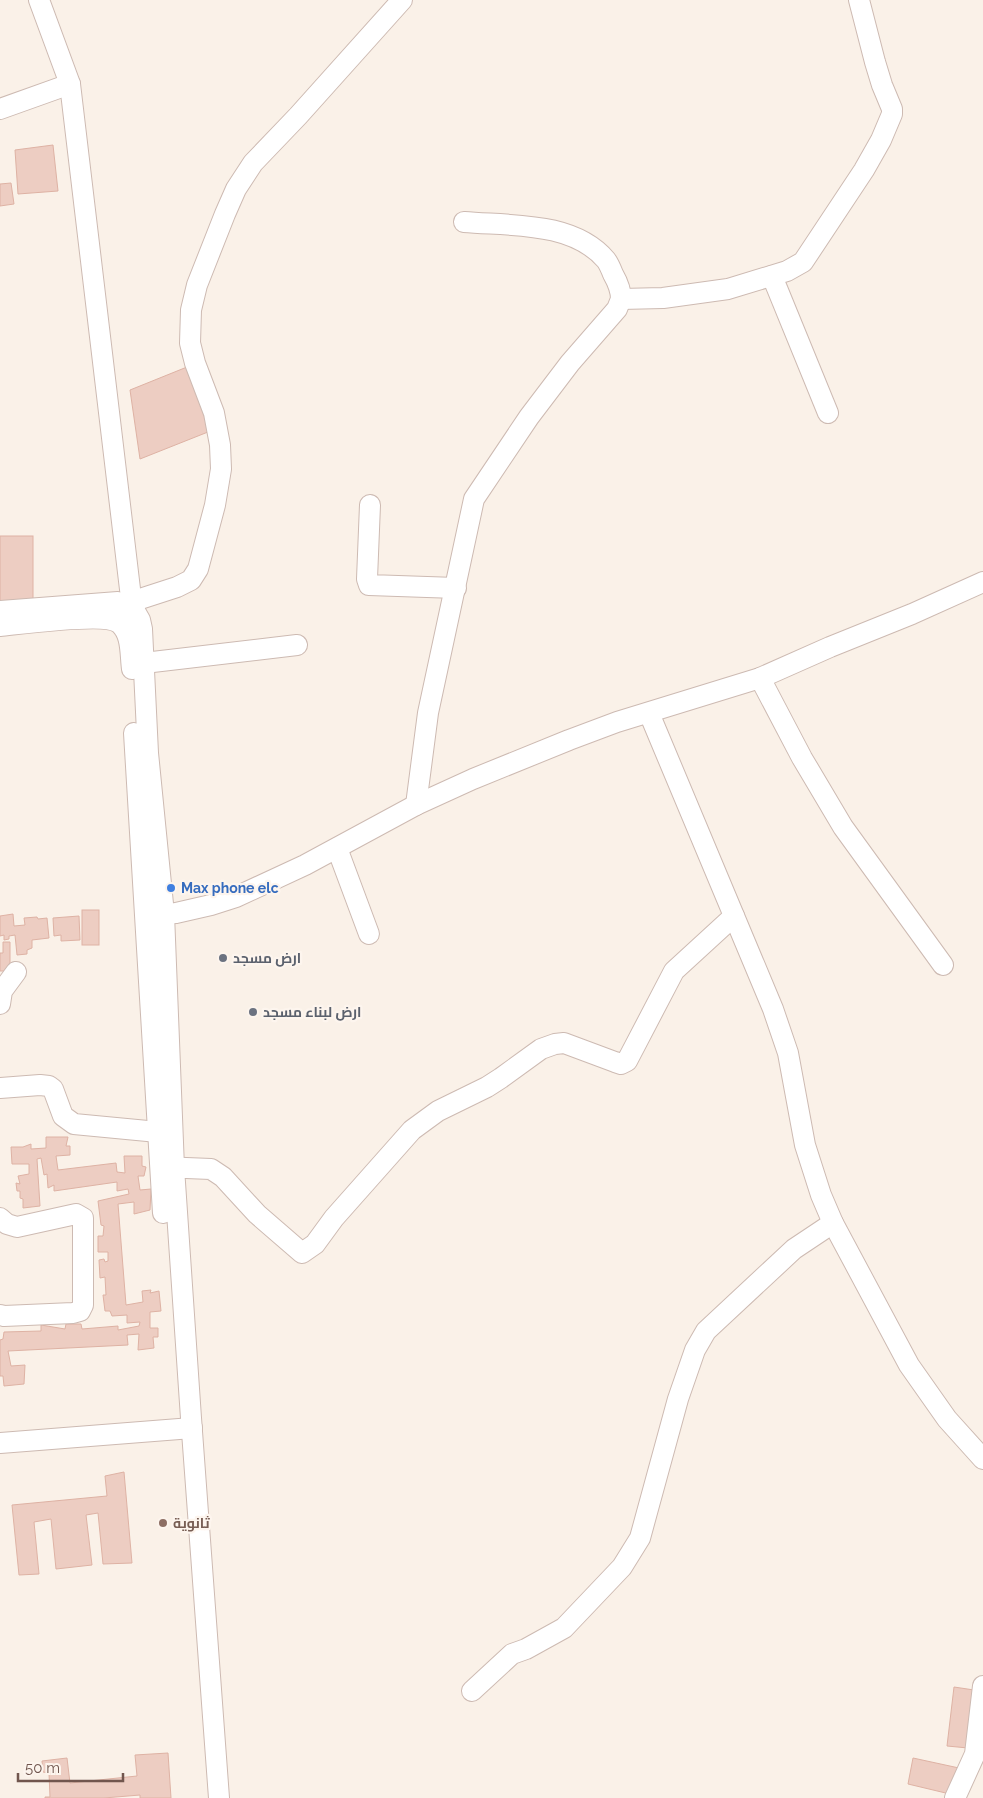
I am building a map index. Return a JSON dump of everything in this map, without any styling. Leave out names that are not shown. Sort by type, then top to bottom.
[{"type":"street","points":[[40,0],[70,84],[132,606],[140,620],[144,663],[167,1167],[219,1798]]},
{"type":"street","points":[[116,622],[132,606],[147,596],[177,587],[190,580],[198,570],[215,505],[220,469],[220,445],[214,413],[195,363],[190,343],[191,310],[197,285],[236,189],[253,163],[298,116],[402,0]]},
{"type":"street","points":[[622,299],[663,298],[728,289],[787,271],[803,262],[816,246],[881,140],[892,114],[892,109],[875,62],[859,0]]},
{"type":"street","points":[[0,108],[70,84]]},
{"type":"street","points":[[416,806],[428,713],[474,499],[529,417],[570,363],[617,309],[622,299],[606,260],[587,244],[560,232],[539,228],[464,222]]},
{"type":"street","points":[[772,276],[828,413]]},
{"type":"street","points":[[370,505],[366,579],[369,585],[456,588]]},
{"type":"street","points":[[155,914],[210,905],[236,897],[268,884],[473,778],[618,722],[760,678],[983,582]]},
{"type":"street","points":[[0,611],[118,602],[132,606]]},
{"type":"street","points":[[0,626],[96,618],[116,622],[127,634],[130,646],[132,677],[134,761],[155,914],[158,1132],[167,1167]]},
{"type":"street","points":[[144,663],[297,646]]},
{"type":"street","points":[[760,678],[802,758],[843,827],[943,965]]},
{"type":"street","points":[[649,713],[774,1009],[788,1053],[805,1145],[821,1195],[833,1223],[909,1365],[948,1419],[983,1459]]},
{"type":"street","points":[[337,848],[369,934]]},
{"type":"street","points":[[167,1167],[211,1169],[257,1214],[302,1253],[315,1244],[334,1218],[412,1130],[438,1111],[501,1078],[541,1049],[554,1044],[564,1043],[621,1064],[627,1061],[674,971],[734,916]]},
{"type":"street","points":[[0,1004],[2,991],[16,972]]},
{"type":"street","points":[[0,1088],[48,1086],[53,1090],[63,1116],[74,1124],[158,1132]]},
{"type":"street","points":[[0,1218],[7,1224],[17,1227],[76,1214],[83,1218],[83,1305],[80,1311],[73,1313],[0,1315]]},
{"type":"street","points":[[472,1691],[512,1654],[526,1649],[564,1628],[622,1567],[640,1538],[678,1399],[695,1350],[706,1331],[794,1249],[833,1223]]},
{"type":"street","points":[[0,1433],[187,1423]]},
{"type":"street","points":[[0,1443],[187,1423]]},
{"type":"street","points":[[187,1423],[206,1798]]},
{"type":"street","points":[[954,1798],[975,1754],[983,1686]]},
{"type":"building","points":[[53,145],[58,191],[18,194],[15,150]]},
{"type":"building","points":[[11,183],[14,204],[0,206],[0,184]]},
{"type":"building","points":[[187,367],[213,430],[140,459],[130,390]]},
{"type":"building","points":[[0,536],[33,536],[33,602],[0,602]]},
{"type":"building","points":[[82,910],[99,910],[99,945],[82,945]]},
{"type":"building","points":[[13,914],[14,926],[25,925],[24,918],[47,918],[49,938],[32,940],[32,948],[27,950],[27,954],[17,955],[15,935],[9,936],[9,939],[4,940],[4,935],[0,936],[0,916]]},
{"type":"building","points":[[79,916],[80,940],[61,941],[61,935],[54,936],[53,918]]},
{"type":"building","points":[[3,942],[10,942],[10,971],[0,971],[0,953],[3,953]]},
{"type":"building","points":[[46,1137],[68,1137],[66,1146],[70,1146],[70,1155],[56,1156],[58,1170],[116,1163],[117,1172],[125,1173],[124,1156],[142,1156],[142,1166],[146,1167],[144,1176],[138,1176],[140,1190],[151,1189],[150,1210],[134,1214],[134,1202],[118,1204],[126,1305],[143,1302],[142,1291],[151,1290],[150,1293],[159,1291],[161,1311],[150,1312],[150,1328],[158,1328],[158,1337],[153,1337],[154,1348],[138,1350],[139,1334],[127,1335],[128,1345],[8,1351],[11,1366],[25,1365],[24,1384],[4,1386],[3,1376],[0,1376],[0,1340],[3,1339],[4,1332],[41,1331],[41,1325],[65,1329],[66,1324],[81,1324],[82,1329],[118,1326],[118,1330],[139,1326],[140,1322],[127,1323],[127,1315],[112,1316],[110,1311],[105,1311],[103,1295],[106,1295],[105,1277],[100,1278],[99,1260],[104,1259],[105,1262],[108,1261],[108,1252],[98,1252],[98,1236],[103,1236],[104,1226],[101,1225],[98,1201],[129,1194],[128,1189],[117,1191],[117,1182],[54,1191],[54,1185],[48,1188],[47,1174],[44,1175],[41,1158],[37,1159],[40,1206],[23,1208],[23,1199],[20,1198],[20,1191],[17,1191],[16,1183],[20,1184],[18,1176],[29,1174],[29,1164],[12,1164],[11,1147],[23,1147],[31,1144],[31,1149],[46,1148]]},
{"type":"building","points":[[124,1472],[132,1563],[103,1564],[98,1513],[86,1515],[92,1565],[56,1569],[51,1519],[34,1522],[39,1574],[19,1575],[12,1505],[107,1496],[105,1476]]},
{"type":"building","points":[[954,1687],[974,1690],[968,1748],[947,1746]]},
{"type":"building","points":[[168,1753],[171,1798],[140,1798],[140,1795],[104,1798],[45,1798],[50,1797],[49,1773],[43,1772],[42,1761],[67,1758],[70,1783],[137,1776],[135,1755]]},
{"type":"building","points":[[913,1758],[959,1768],[954,1795],[908,1784]]},
{"type":"place","name":"Max phone elc","points":[[171,888]]},
{"type":"place","name":"ارض مسجد","points":[[223,958]]},
{"type":"place","name":"ارض لبناء مسجد","points":[[253,1012]]},
{"type":"place","name":"ثانوية","points":[[163,1523]]}]
